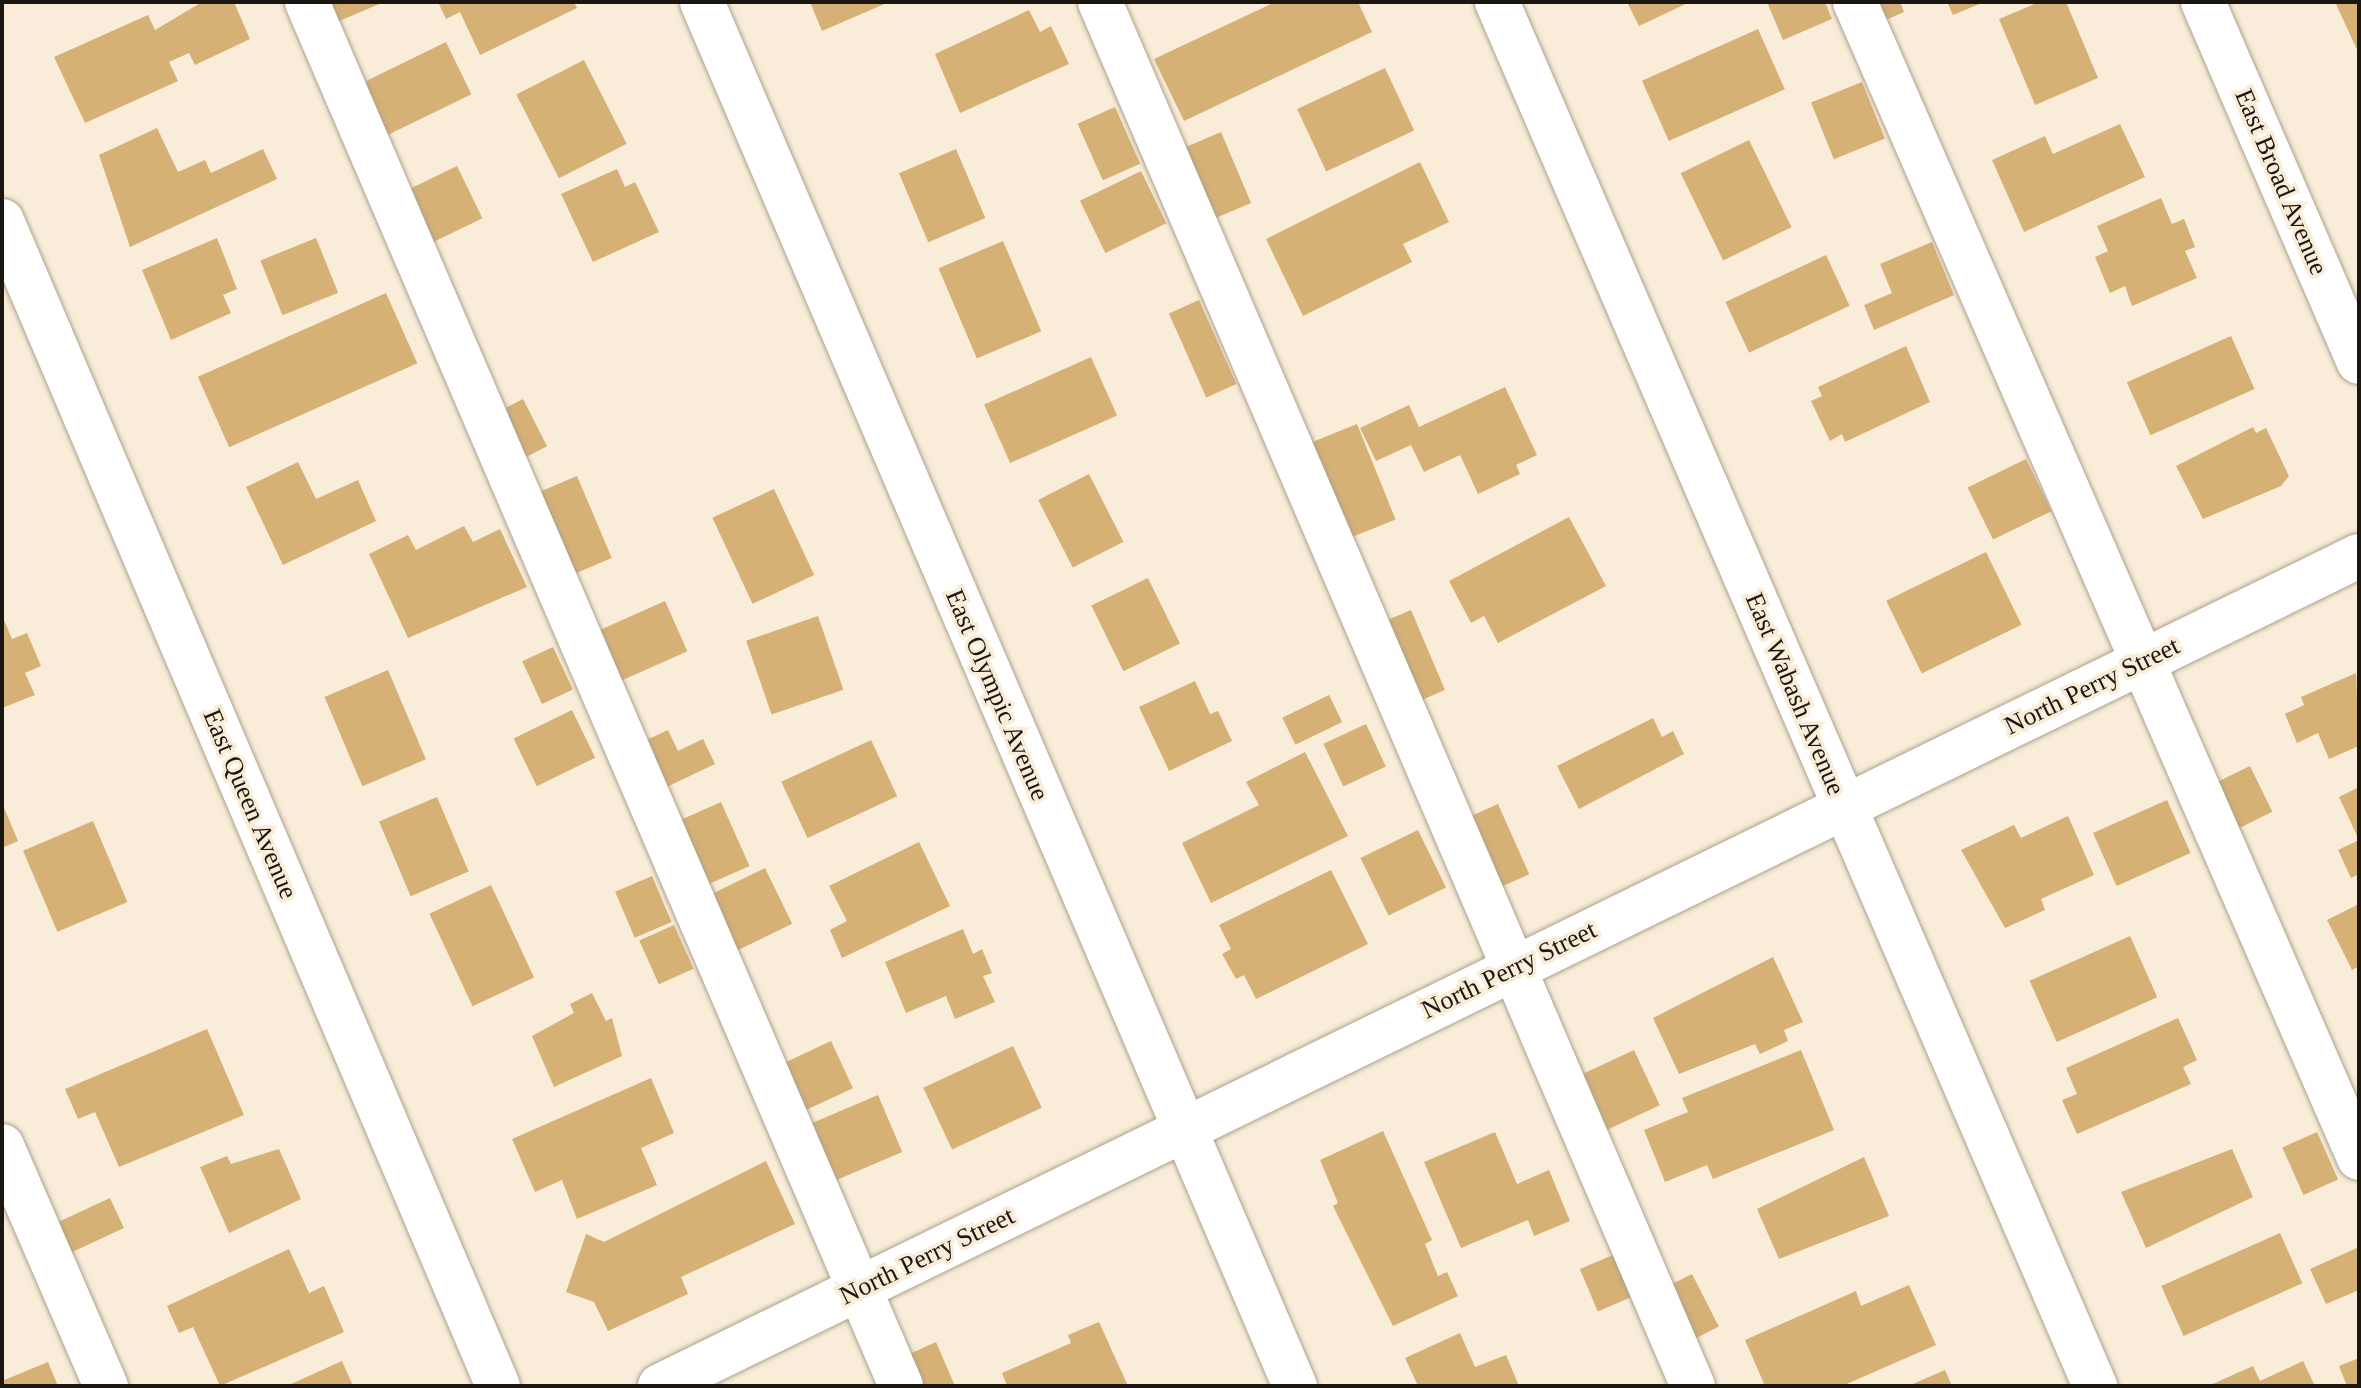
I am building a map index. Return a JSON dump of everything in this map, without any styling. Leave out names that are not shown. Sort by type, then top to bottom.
[{"type":"street","points":[[307,2],[901,1386]]},
{"type":"street","name":"East Olympic Avenue","points":[[702,2],[1183,1131],[1295,1386]]},
{"type":"street","points":[[1100,2],[1511,969],[1693,1386]]},
{"type":"street","name":"East Wabash Avenue","points":[[1497,2],[2095,1386]]},
{"type":"street","points":[[1855,2],[2140,664],[2359,1158]]},
{"type":"street","name":"East Broad Avenue","points":[[2203,2],[2359,362]]},
{"type":"street","name":"East Queen Avenue","points":[[2,221],[498,1386]]},
{"type":"street","name":"North Perry Street","points":[[660,1386],[1842,805],[2359,556]]},
{"type":"street","points":[[2,1146],[106,1386]]},
{"type":"building","points":[[202,2],[234,2],[250,39],[195,65],[189,53],[169,62],[178,81],[85,123],[54,57],[148,15],[155,30]]},
{"type":"building","points":[[314,2],[384,2],[325,27]]},
{"type":"building","points":[[438,2],[574,2],[577,8],[480,55],[460,12],[446,19]]},
{"type":"building","points":[[810,2],[889,2],[822,31]]},
{"type":"building","points":[[1275,2],[1358,2],[1372,32],[1184,121],[1154,59]]},
{"type":"building","points":[[1627,2],[1690,2],[1639,26]]},
{"type":"building","points":[[1767,2],[1825,2],[1832,19],[1783,40]]},
{"type":"building","points":[[1856,2],[1900,2],[1904,12],[1867,28]]},
{"type":"building","points":[[1947,2],[1984,2],[1953,15]]},
{"type":"building","points":[[2039,2],[2066,2],[2098,78],[2035,105],[1999,19]]},
{"type":"building","points":[[2335,2],[2359,2],[2359,54]]},
{"type":"building","points":[[1029,10],[1040,32],[1051,26],[1069,64],[960,113],[935,54]]},
{"type":"building","points":[[1758,29],[1785,89],[1669,141],[1642,81]]},
{"type":"building","points":[[446,42],[471,94],[372,143],[346,91]]},
{"type":"building","points":[[584,60],[627,144],[559,178],[516,95]]},
{"type":"building","points":[[1385,68],[1414,131],[1326,172],[1297,109]]},
{"type":"building","points":[[1862,82],[1885,139],[1834,159],[1811,103]]},
{"type":"building","points":[[1115,107],[1140,164],[1103,180],[1078,124]]},
{"type":"building","points":[[2120,124],[2145,177],[2024,232],[1992,160],[2045,136],[2053,154]]},
{"type":"building","points":[[157,128],[178,172],[205,160],[211,173],[263,149],[277,179],[130,247],[99,155]]},
{"type":"building","points":[[1221,132],[1251,203],[1200,225],[1169,154]]},
{"type":"building","points":[[1749,140],[1792,227],[1723,260],[1681,173]]},
{"type":"building","points":[[956,149],[985,218],[928,242],[899,173]]},
{"type":"building","points":[[1420,162],[1449,222],[1403,244],[1412,262],[1303,316],[1266,239]]},
{"type":"building","points":[[457,166],[482,218],[433,242],[408,190]]},
{"type":"building","points":[[617,169],[625,187],[635,182],[659,232],[593,262],[561,194]]},
{"type":"building","points":[[1141,171],[1166,223],[1105,253],[1080,201]]},
{"type":"building","points":[[2161,198],[2172,224],[2184,219],[2195,247],[2185,251],[2197,278],[2132,306],[2125,286],[2110,293],[2095,257],[2108,251],[2097,226]]},
{"type":"building","points":[[217,238],[237,289],[223,295],[231,313],[171,340],[142,270]]},
{"type":"building","points":[[316,238],[338,293],[282,315],[260,260]]},
{"type":"building","points":[[1003,241],[1041,331],[977,359],[939,268]]},
{"type":"building","points":[[1932,242],[1954,295],[1874,330],[1864,305],[1892,293],[1880,264]]},
{"type":"building","points":[[1826,255],[1850,306],[1749,353],[1725,302]]},
{"type":"building","points":[[386,293],[417,363],[229,447],[198,377]]},
{"type":"building","points":[[1199,300],[1236,384],[1206,397],[1169,313]]},
{"type":"building","points":[[2231,336],[2255,389],[2150,435],[2127,382]]},
{"type":"building","points":[[1906,346],[1930,402],[1845,442],[1842,434],[1830,441],[1811,401],[1822,396],[1818,387]]},
{"type":"building","points":[[1091,357],[1117,415],[1010,463],[984,405]]},
{"type":"building","points":[[1505,387],[1537,455],[1516,465],[1520,474],[1478,494],[1460,455],[1424,472],[1411,445],[1376,461],[1360,428],[1409,405],[1419,427]]},
{"type":"building","points":[[523,399],[547,446],[517,462],[493,414]]},
{"type":"building","points":[[1357,424],[1396,519],[1341,542],[1302,446]]},
{"type":"building","points":[[2253,427],[2256,433],[2266,428],[2289,476],[2281,486],[2203,519],[2176,466]]},
{"type":"building","points":[[2026,459],[2051,511],[1993,540],[1968,487]]},
{"type":"building","points":[[298,462],[316,499],[358,480],[376,521],[283,565],[246,487]]},
{"type":"building","points":[[1089,474],[1124,542],[1073,568],[1038,500]]},
{"type":"building","points":[[577,476],[612,558],[557,581],[523,499]]},
{"type":"building","points":[[774,489],[814,575],[753,604],[712,518]]},
{"type":"building","points":[[1569,517],[1606,586],[1498,643],[1484,616],[1471,623],[1449,581]]},
{"type":"building","points":[[464,526],[473,542],[500,529],[527,587],[408,638],[369,554],[408,535],[416,550]]},
{"type":"building","points":[[1986,552],[2022,625],[1922,673],[1886,601]]},
{"type":"building","points":[[1148,578],[1180,644],[1123,671],[1091,606]]},
{"type":"building","points":[[665,601],[687,651],[609,686],[586,636]]},
{"type":"building","points":[[1411,610],[1445,690],[1406,706],[1372,626]]},
{"type":"building","points":[[2,615],[12,639],[27,633],[41,666],[25,673],[35,695],[2,708]]},
{"type":"building","points":[[818,616],[843,690],[772,714],[746,641]]},
{"type":"building","points":[[553,647],[573,690],[542,704],[522,661]]},
{"type":"building","points":[[388,670],[426,759],[362,786],[324,697]]},
{"type":"building","points":[[2356,673],[2359,746],[2329,759],[2318,733],[2297,743],[2285,714],[2304,705],[2301,697]]},
{"type":"building","points":[[1195,681],[1210,714],[1218,711],[1232,741],[1169,771],[1139,707]]},
{"type":"building","points":[[1329,695],[1342,722],[1295,745],[1282,718]]},
{"type":"building","points":[[572,710],[595,758],[537,786],[514,738]]},
{"type":"building","points":[[1653,718],[1662,737],[1673,731],[1684,754],[1579,809],[1557,766]]},
{"type":"building","points":[[1366,724],[1386,767],[1343,786],[1323,744]]},
{"type":"building","points":[[668,730],[678,751],[703,739],[715,764],[654,793],[631,747]]},
{"type":"building","points":[[871,740],[897,796],[807,838],[781,782]]},
{"type":"building","points":[[1305,752],[1348,836],[1211,903],[1182,843],[1259,805],[1246,782]]},
{"type":"building","points":[[2250,766],[2272,812],[2226,835],[2203,789]]},
{"type":"building","points":[[2359,787],[2359,840],[2339,797]]},
{"type":"building","points":[[437,797],[469,872],[411,896],[379,822]]},
{"type":"building","points":[[2167,800],[2191,853],[2117,886],[2093,833]]},
{"type":"building","points":[[721,802],[749,866],[698,889],[670,825]]},
{"type":"building","points":[[2,803],[18,841],[2,848]]},
{"type":"building","points":[[1498,804],[1529,874],[1489,892],[1458,822]]},
{"type":"building","points":[[2068,816],[2094,875],[2041,899],[2045,910],[2005,928],[1961,850],[2014,825],[2021,838]]},
{"type":"building","points":[[93,821],[127,902],[57,932],[23,851]]},
{"type":"building","points":[[1418,830],[1446,888],[1389,916],[1360,858]]},
{"type":"building","points":[[2359,840],[2359,874],[2351,878],[2338,850]]},
{"type":"building","points":[[919,842],[950,906],[842,958],[830,930],[847,921],[829,886]]},
{"type":"building","points":[[765,868],[792,924],[724,957],[697,901]]},
{"type":"building","points":[[1331,870],[1368,944],[1256,999],[1244,975],[1236,979],[1222,954],[1231,949],[1219,925]]},
{"type":"building","points":[[652,876],[672,922],[635,938],[615,892]]},
{"type":"building","points":[[491,885],[534,977],[472,1006],[429,914]]},
{"type":"building","points":[[2359,904],[2359,966],[2352,970],[2327,920]]},
{"type":"building","points":[[674,925],[694,969],[659,984],[639,940]]},
{"type":"building","points":[[963,929],[973,954],[982,949],[992,973],[983,976],[995,1002],[955,1019],[946,996],[906,1013],[885,962]]},
{"type":"building","points":[[2130,936],[2157,997],[2057,1042],[2030,981]]},
{"type":"building","points":[[1773,957],[1803,1022],[1784,1030],[1788,1041],[1760,1054],[1755,1044],[1679,1074],[1653,1018]]},
{"type":"building","points":[[592,993],[606,1021],[612,1018],[622,1056],[554,1087],[532,1036],[574,1013],[570,1004]]},
{"type":"building","points":[[2178,1018],[2197,1060],[2183,1067],[2191,1084],[2077,1134],[2062,1100],[2077,1094],[2066,1068]]},
{"type":"building","points":[[207,1029],[244,1115],[119,1167],[95,1112],[78,1119],[65,1089]]},
{"type":"building","points":[[831,1041],[853,1088],[797,1114],[775,1067]]},
{"type":"building","points":[[1013,1046],[1042,1108],[952,1149],[923,1088]]},
{"type":"building","points":[[1634,1050],[1660,1105],[1592,1137],[1566,1082]]},
{"type":"building","points":[[1801,1050],[1834,1130],[1713,1179],[1707,1165],[1665,1182],[1644,1130],[1688,1112],[1682,1098]]},
{"type":"building","points":[[651,1078],[674,1133],[641,1148],[657,1185],[577,1219],[562,1180],[535,1192],[512,1139]]},
{"type":"building","points":[[878,1095],[902,1152],[821,1186],[797,1129]]},
{"type":"building","points":[[1383,1131],[1432,1240],[1425,1244],[1438,1276],[1447,1272],[1458,1296],[1393,1326],[1333,1206],[1338,1203],[1320,1160]]},
{"type":"building","points":[[1495,1132],[1517,1184],[1549,1170],[1570,1221],[1534,1236],[1528,1220],[1461,1248],[1424,1162]]},
{"type":"building","points":[[2317,1132],[2338,1180],[2303,1195],[2282,1147]]},
{"type":"building","points":[[279,1149],[301,1199],[229,1233],[200,1167],[227,1156],[231,1164]]},
{"type":"building","points":[[2232,1149],[2253,1197],[2146,1248],[2121,1192]]},
{"type":"building","points":[[1864,1157],[1889,1216],[1779,1259],[1757,1209]]},
{"type":"building","points":[[766,1161],[795,1224],[681,1277],[688,1294],[608,1331],[594,1302],[566,1292],[586,1234],[604,1242]]},
{"type":"building","points":[[110,1198],[124,1228],[66,1255],[52,1225]]},
{"type":"building","points":[[2280,1233],[2302,1283],[2184,1336],[2161,1286]]},
{"type":"building","points":[[2359,1247],[2359,1290],[2326,1304],[2310,1269]]},
{"type":"building","points":[[289,1249],[309,1293],[324,1286],[344,1332],[220,1386],[193,1327],[179,1333],[167,1306]]},
{"type":"building","points":[[1613,1255],[1631,1297],[1598,1311],[1580,1269]]},
{"type":"building","points":[[1692,1274],[1719,1327],[1691,1341],[1664,1288]]},
{"type":"building","points":[[1909,1285],[1936,1345],[1842,1386],[1765,1386],[1745,1340],[1856,1291],[1861,1306]]},
{"type":"building","points":[[1099,1322],[1128,1386],[1007,1386],[1002,1373],[1071,1343],[1068,1335]]},
{"type":"building","points":[[1460,1333],[1475,1367],[1506,1355],[1519,1386],[1418,1386],[1405,1358]]},
{"type":"building","points":[[936,1342],[955,1386],[905,1386],[894,1361]]},
{"type":"building","points":[[2359,1358],[2359,1386],[2347,1386],[2339,1366]]},
{"type":"building","points":[[342,1361],[353,1386],[291,1384]]},
{"type":"building","points":[[2303,1361],[2315,1386],[2208,1386],[2253,1366],[2260,1381]]},
{"type":"building","points":[[48,1362],[58,1386],[2,1386],[2,1381]]},
{"type":"building","points":[[1945,1370],[1952,1386],[1908,1386]]}]
